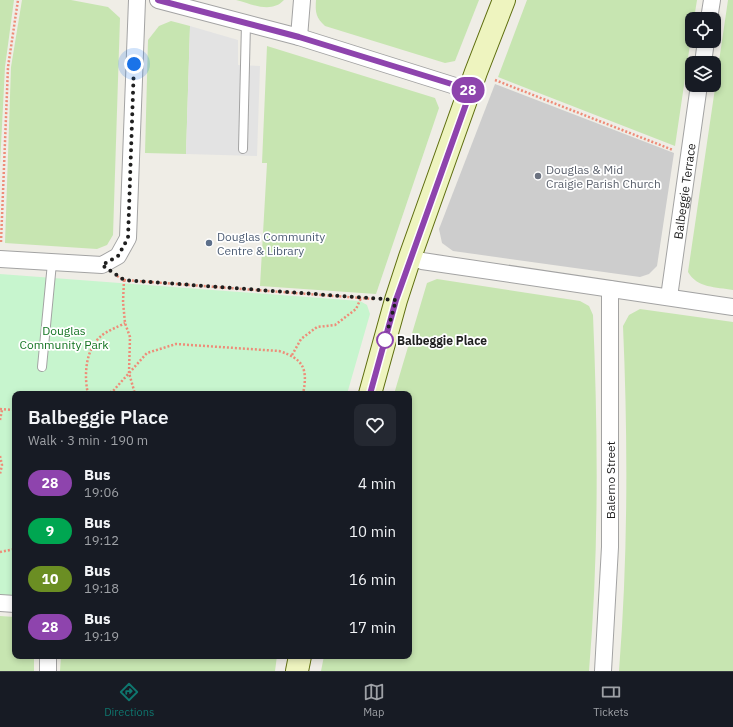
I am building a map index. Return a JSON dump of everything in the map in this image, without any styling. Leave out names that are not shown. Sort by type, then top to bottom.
[{"type":"street","points":[[0,258],[102,265],[118,256],[128,238],[137,0]]},
{"type":"street","points":[[158,0],[473,81]]},
{"type":"street","points":[[299,37],[302,0]]},
{"type":"street","points":[[371,391],[396,300],[410,257],[473,81],[504,0]]},
{"type":"street","points":[[710,12],[712,0]]},
{"type":"street","name":"Balbeggie Terrace","points":[[669,297],[698,92]]},
{"type":"street","points":[[410,257],[422,261],[733,307]]},
{"type":"street","name":"Balerno Street","points":[[603,671],[610,547],[610,289]]},
{"type":"street","points":[[0,603],[12,604]]},
{"type":"street","points":[[48,659],[48,671]]},
{"type":"street","points":[[297,671],[299,659]]},
{"type":"lane","points":[[242,149],[246,23]]},
{"type":"lane","points":[[42,367],[52,262]]},
{"type":"path","points":[[0,258],[8,67],[18,0]]},
{"type":"path","points":[[473,81],[689,156]]},
{"type":"path","points":[[102,265],[124,280],[396,300]]},
{"type":"path","points":[[124,280],[123,302],[125,323],[130,337],[129,373],[134,391]]},
{"type":"path","points":[[292,355],[301,339],[317,327],[335,325],[356,309],[361,298]]},
{"type":"path","points":[[87,391],[85,380],[89,355],[100,337],[125,323]]},
{"type":"path","points":[[113,391],[148,353],[176,344],[279,351],[292,355],[303,365],[306,380],[304,391]]},
{"type":"path","points":[[0,420],[1,410],[12,410]]},
{"type":"path","points":[[0,456],[2,465],[0,474]]},
{"type":"path","points":[[0,552],[12,550]]},
{"type":"shaded area","points":[[190,26],[238,40],[238,65],[260,66],[257,156],[186,154]]},
{"type":"shaded area","points":[[495,84],[674,153],[657,266],[649,274],[640,277],[453,251],[442,243],[439,229]]},
{"type":"green space","points":[[0,0],[14,0],[5,67],[0,165]]},
{"type":"green space","points":[[22,0],[71,0],[108,7],[120,18],[113,235],[107,245],[97,249],[5,243],[11,67]]},
{"type":"green space","points":[[236,0],[284,0],[273,6],[261,7]]},
{"type":"green space","points":[[316,0],[479,0],[455,61],[445,63],[325,26],[317,14]]},
{"type":"green space","points":[[527,0],[697,0],[695,12],[685,12],[685,48],[689,48],[688,56],[685,56],[685,78],[675,146],[498,77]]},
{"type":"green space","points":[[728,0],[733,0],[733,290],[702,284],[696,281],[688,272],[714,92],[721,92],[721,56],[720,56]]},
{"type":"green space","points":[[171,21],[190,26],[186,154],[145,153],[148,40],[159,26]]},
{"type":"green space","points":[[267,46],[435,98],[439,108],[376,294],[260,286],[267,163],[262,163]]},
{"type":"green space","name":"Douglas Community Park","points":[[0,274],[360,301],[367,305],[370,314],[348,391],[12,391],[12,596],[0,595]]},
{"type":"green space","points":[[437,279],[580,301],[589,306],[593,315],[597,493],[595,582],[589,671],[321,671],[323,659],[412,659],[412,391],[395,391],[427,283]]},
{"type":"green space","points":[[640,309],[733,322],[733,671],[619,671],[626,542],[626,412],[623,326],[629,315]]},
{"type":"green space","points":[[0,616],[12,617],[12,659],[34,659],[34,671],[0,671]]},
{"type":"green space","points":[[61,659],[277,659],[275,671],[60,671]]},
{"type":"bus line","name":"28","points":[[158,0],[299,37],[471,90],[410,257],[396,300],[371,391]]},
{"type":"place","name":"Douglas & Mid Craigie Parish Church","points":[[538,176]]},
{"type":"place","name":"Douglas Community Centre & Library","points":[[209,243]]},
{"type":"place","name":"Balbeggie Place","points":[[385,340]]},
{"type":"route","points":[[134,64],[128,238],[118,256],[102,265],[124,280],[396,300],[385,340]]}]
